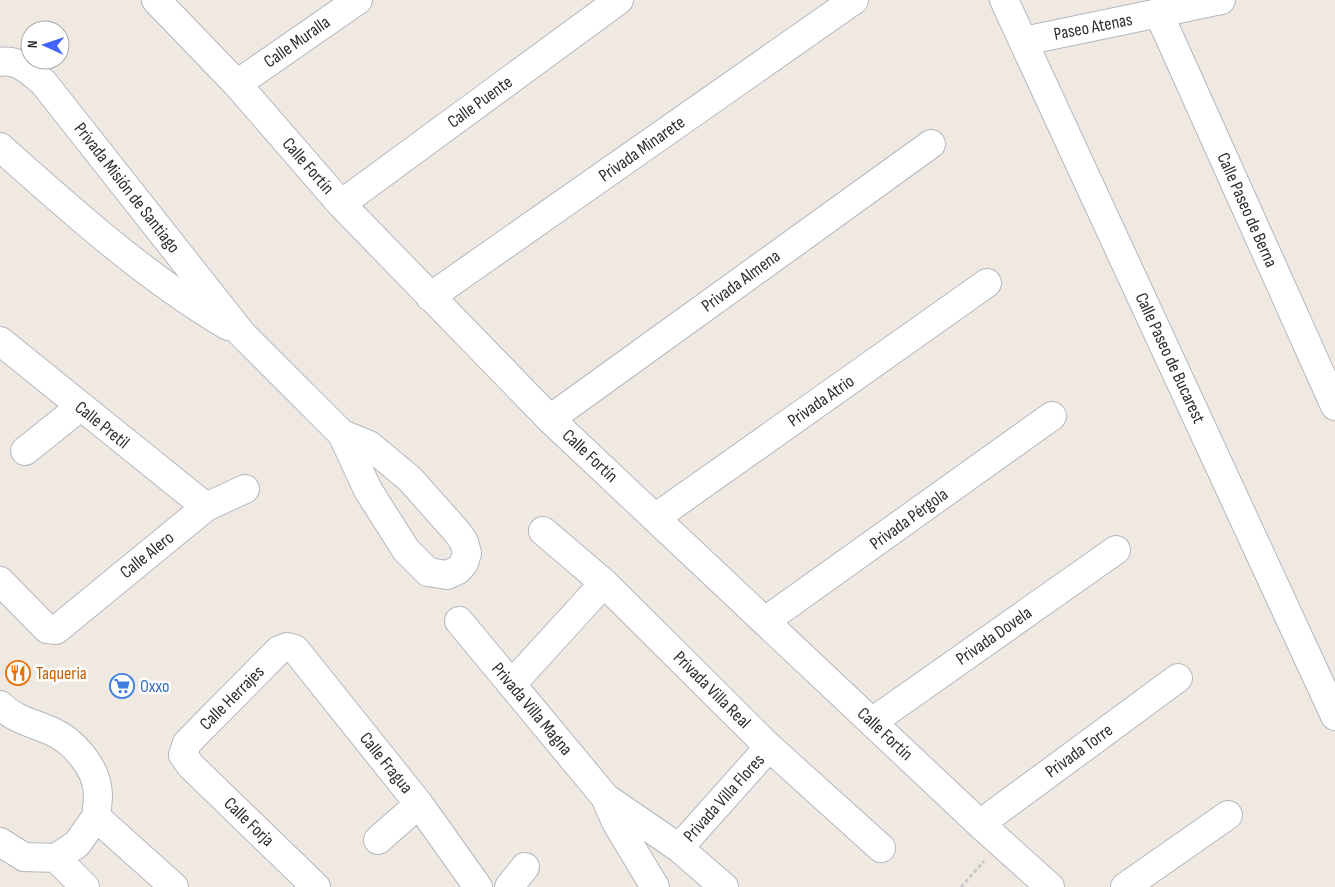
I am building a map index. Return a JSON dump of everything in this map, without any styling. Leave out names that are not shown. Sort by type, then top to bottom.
[{"type":"street","name":"Calle Fortín","points":[[156,0],[237,84],[341,204],[550,419],[980,824],[1050,887]]},
{"type":"street","name":"Calle Muralla","points":[[237,84],[358,0]]},
{"type":"street","name":"Calle Puente","points":[[341,204],[619,0]]},
{"type":"street","name":"Privada Minarete","points":[[430,297],[854,0]]},
{"type":"street","name":"Calle Paseo de Bucarest","points":[[1004,0],[1335,716]]},
{"type":"street","name":"Paseo Atenas","points":[[1024,41],[1221,0]]},
{"type":"street","name":"Calle Paseo de Berna","points":[[1159,14],[1335,406]]},
{"type":"street","name":"Privada Misión de Santiago","points":[[0,62],[8,61],[20,64],[43,82],[242,334],[342,434],[368,490],[406,550],[428,572],[447,575],[458,570],[464,563],[466,553],[464,542],[457,532],[410,479],[369,445],[342,434]]},
{"type":"street","name":"Privada Almena","points":[[550,419],[931,144]]},
{"type":"street","name":"Privada Misión de Santiago","points":[[0,147],[70,209],[184,301],[242,334]]},
{"type":"street","name":"Privada Atrio","points":[[656,518],[987,283]]},
{"type":"street","name":"Calle Pretil","points":[[0,341],[206,507]]},
{"type":"street","points":[[25,451],[80,407]]},
{"type":"street","name":"Privada Pérgola","points":[[765,621],[1052,416]]},
{"type":"street","name":"Calle Alero","points":[[0,581],[47,629],[56,630],[206,507],[245,489]]},
{"type":"street","name":"Privada Villa Real","points":[[544,531],[604,583],[769,747],[881,848]]},
{"type":"street","name":"Privada Dovela","points":[[872,722],[1116,550]]},
{"type":"street","points":[[512,684],[604,583]]},
{"type":"street","name":"Privada Villa Magna","points":[[459,621],[604,797],[616,822],[655,887]]},
{"type":"street","name":"Calle Herrajes","points":[[183,755],[186,744],[279,650],[287,647]]},
{"type":"street","name":"Calle Fragua","points":[[287,647],[295,649],[419,804],[478,887]]},
{"type":"street","name":"Privada Torre","points":[[980,824],[1178,678]]},
{"type":"street","points":[[0,706],[11,716],[66,739],[91,769],[98,792],[96,817],[76,844],[56,858],[24,857],[0,842]]},
{"type":"street","name":"Privada Villa Flores","points":[[679,848],[769,747]]},
{"type":"street","name":"Calle Forja","points":[[183,755],[191,766],[316,887]]},
{"type":"street","name":"Privada Villa Magna","points":[[604,797],[679,848],[724,887]]},
{"type":"street","points":[[378,840],[419,804]]},
{"type":"street","points":[[1125,887],[1228,815]]},
{"type":"street","points":[[96,817],[174,887]]},
{"type":"street","points":[[56,858],[85,887]]},
{"type":"path","points":[[961,887],[1000,842]]},
{"type":"place","name":"Taqueria","points":[[18,673]]},
{"type":"place","name":"Oxxo","points":[[122,686]]}]
